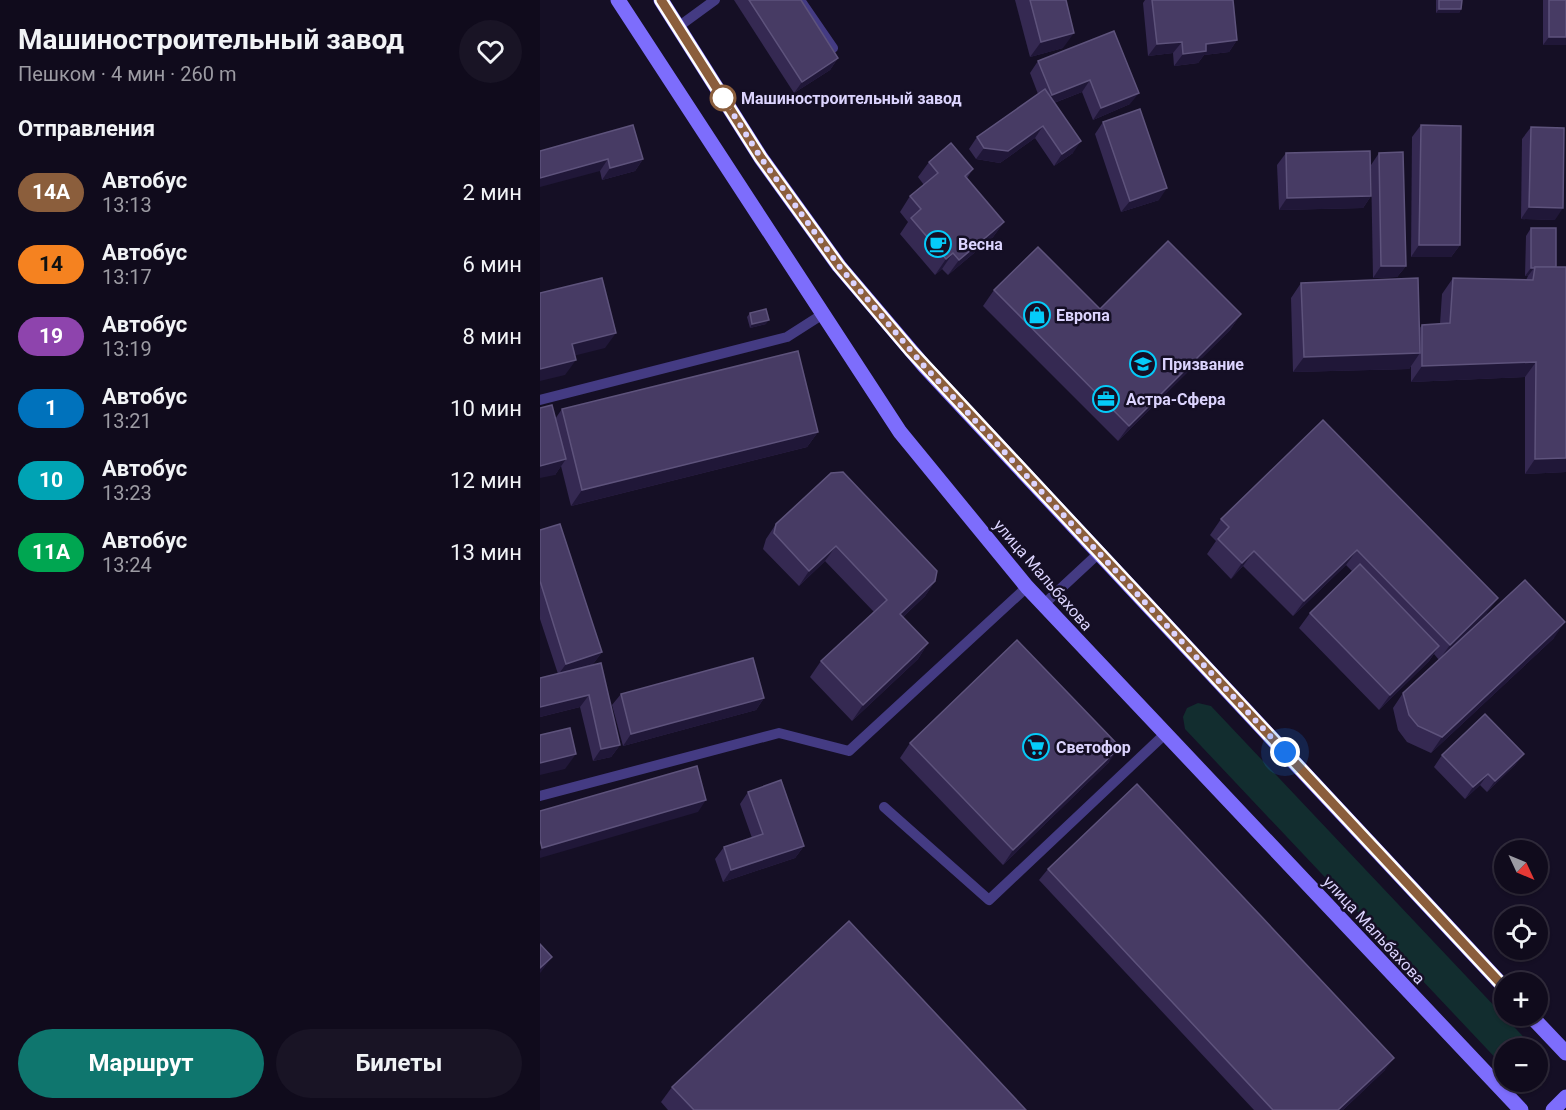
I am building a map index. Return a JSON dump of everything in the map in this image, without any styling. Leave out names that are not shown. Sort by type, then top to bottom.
[{"type":"main road","name":"улица Мальбахова","points":[[618,0],[900,432],[1043,605],[1521,1110]]},
{"type":"main road","points":[[661,0],[761,158],[839,266],[925,367],[1494,976]]},
{"type":"main road","points":[[1540,1026],[1566,1053]]},
{"type":"main road","points":[[1553,1110],[1566,1097]]},
{"type":"lane","points":[[678,27],[715,0]]},
{"type":"lane","points":[[800,0],[833,48]]},
{"type":"lane","points":[[540,400],[787,337],[823,314]]},
{"type":"lane","points":[[1043,605],[1099,553]]},
{"type":"lane","points":[[540,796],[779,733],[849,751],[1027,587]]},
{"type":"lane","points":[[884,807],[989,900],[1165,734]]},
{"type":"green space","points":[[1198,703],[1211,706],[1494,1006],[1494,1026],[1513,1026],[1525,1038],[1494,1038],[1494,1056],[1185,729],[1183,717],[1187,708]]},
{"type":"building","points":[[749,0],[801,0],[838,58],[802,82]]},
{"type":"building","points":[[1030,0],[1066,0],[1074,33],[1041,42]]},
{"type":"building","points":[[1152,0],[1233,0],[1237,40],[1206,44],[1206,51],[1183,54],[1182,42],[1157,44]]},
{"type":"building","points":[[1439,0],[1462,0],[1461,9],[1439,9]]},
{"type":"building","points":[[1549,0],[1566,0],[1566,37],[1549,37]]},
{"type":"building","points":[[1114,31],[1139,93],[1101,108],[1090,80],[1052,95],[1038,61]]},
{"type":"building","points":[[1045,89],[1081,141],[1062,154],[1043,126],[1008,151],[984,148],[977,137]]},
{"type":"building","points":[[1140,109],[1167,188],[1130,201],[1103,122]]},
{"type":"building","points":[[633,125],[643,159],[610,168],[608,159],[540,178],[540,151]]},
{"type":"building","points":[[1421,125],[1461,126],[1460,245],[1419,245]]},
{"type":"building","points":[[1531,127],[1564,128],[1563,208],[1529,207]]},
{"type":"building","points":[[951,143],[973,169],[965,176],[1004,222],[959,260],[953,253],[946,259],[911,218],[921,209],[910,196],[938,173],[929,162]]},
{"type":"building","points":[[1370,151],[1371,196],[1287,198],[1286,153]]},
{"type":"building","points":[[1403,152],[1406,266],[1381,266],[1379,153]]},
{"type":"building","points":[[1531,228],[1556,228],[1556,267],[1531,268]]},
{"type":"building","points":[[1168,241],[1241,314],[1129,426],[994,290],[1038,247],[1100,309]]},
{"type":"building","points":[[1535,267],[1566,267],[1566,458],[1535,459],[1536,362],[1422,366],[1422,325],[1450,323],[1453,278],[1533,280]]},
{"type":"building","points":[[602,278],[616,333],[572,344],[576,360],[540,369],[540,293]]},
{"type":"building","points":[[1418,278],[1420,353],[1304,357],[1301,283]]},
{"type":"building","points":[[766,309],[769,320],[752,324],[750,313]]},
{"type":"building","points":[[798,351],[818,432],[582,490],[562,409]]},
{"type":"building","points":[[552,405],[566,459],[540,466],[540,408]]},
{"type":"building","points":[[1323,420],[1498,598],[1450,645],[1357,550],[1304,601],[1254,551],[1242,563],[1218,539],[1229,527],[1221,519]]},
{"type":"building","points":[[843,472],[937,571],[935,581],[900,614],[928,643],[863,705],[821,661],[887,600],[836,546],[809,571],[774,533],[776,524],[831,473]]},
{"type":"building","points":[[560,524],[602,652],[566,664],[540,581],[540,530]]},
{"type":"building","points":[[1360,564],[1439,646],[1390,695],[1310,613]]},
{"type":"building","points":[[1525,580],[1565,622],[1442,737],[1418,726],[1409,715],[1403,693]]},
{"type":"building","points":[[1017,640],[1120,747],[1013,850],[910,743]]},
{"type":"building","points":[[753,658],[764,698],[631,734],[621,694]]},
{"type":"building","points":[[601,663],[620,745],[601,749],[589,695],[540,707],[540,678]]},
{"type":"building","points":[[1485,714],[1524,754],[1495,781],[1488,774],[1473,787],[1442,755]]},
{"type":"building","points":[[570,728],[576,754],[540,763],[540,735]]},
{"type":"building","points":[[697,766],[706,800],[542,848],[540,811]]},
{"type":"building","points":[[781,780],[804,846],[731,870],[724,847],[763,834],[748,792]]},
{"type":"building","points":[[1137,784],[1394,1058],[1338,1110],[1273,1110],[1048,869]]},
{"type":"building","points":[[849,921],[1026,1110],[694,1110],[672,1087]]},
{"type":"building","points":[[540,944],[552,957],[540,968]]},
{"type":"bus line","name":"14А","points":[[661,0],[761,158],[839,266],[911,351],[1494,976]]},
{"type":"place","name":"Машиностроительный завод","points":[[723,98]]},
{"type":"place","name":"Весна","points":[[938,244]]},
{"type":"place","name":"Европа","points":[[1037,315]]},
{"type":"place","name":"Призвание","points":[[1143,364]]},
{"type":"place","name":"Астра-Сфера","points":[[1106,399]]},
{"type":"place","name":"Светофор","points":[[1036,747]]},
{"type":"route","points":[[723,98],[761,158],[839,266],[925,367],[1285,752]]}]
